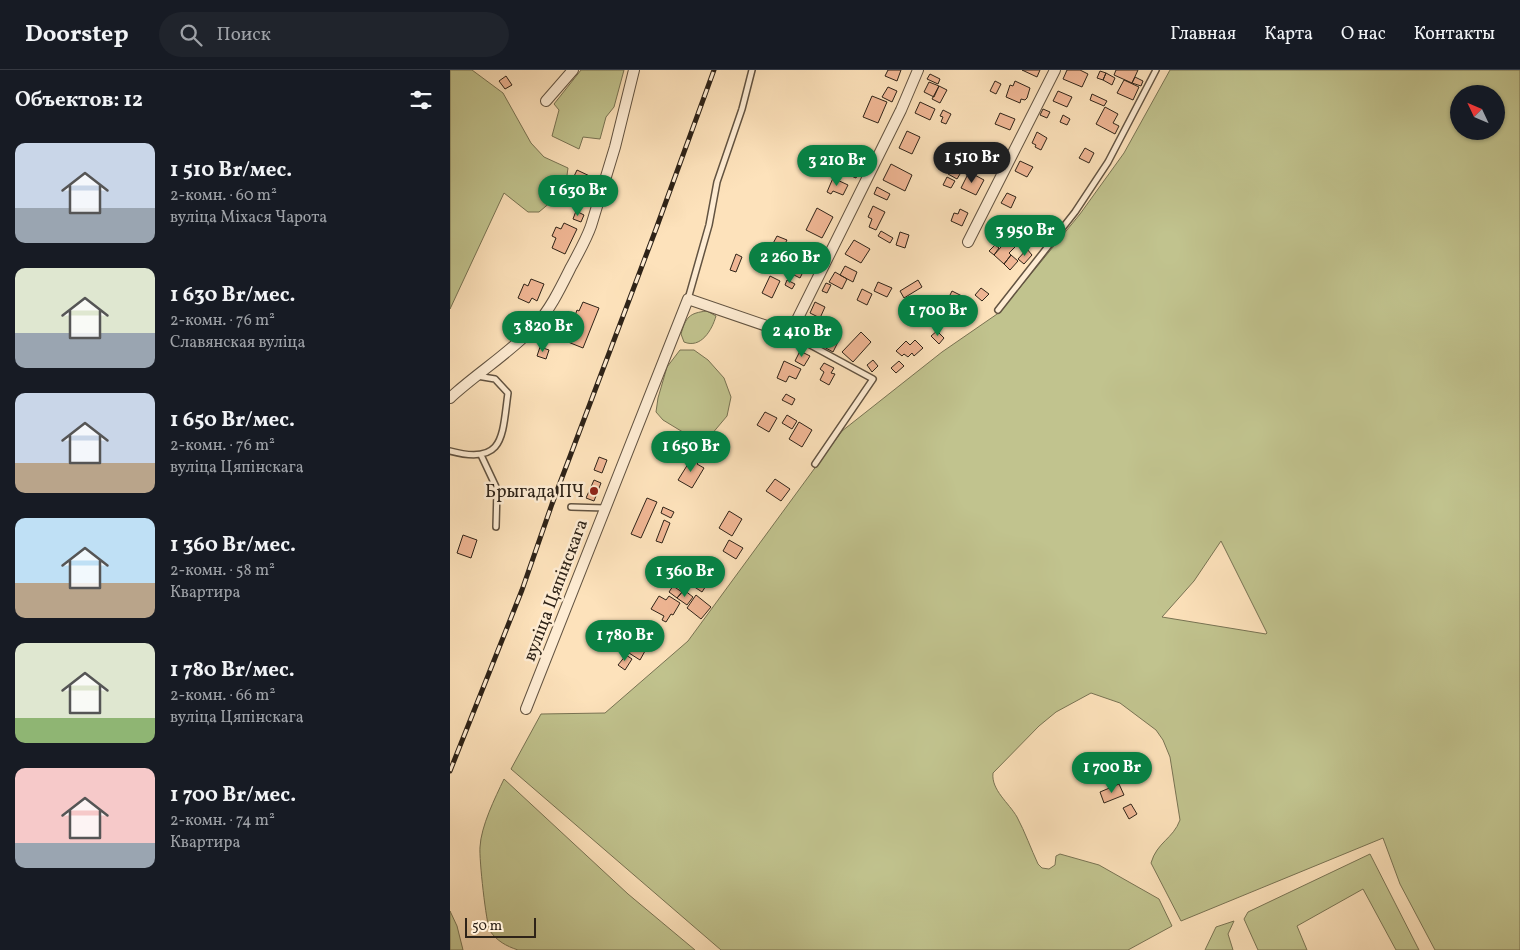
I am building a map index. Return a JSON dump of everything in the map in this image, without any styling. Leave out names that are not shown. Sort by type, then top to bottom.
[{"type":"street","points":[[546,101],[573,70]]},
{"type":"street","points":[[450,398],[474,376],[508,351],[535,326],[546,311],[588,236],[613,154],[634,70]]},
{"type":"street","points":[[688,299],[790,334],[901,110],[918,70]]},
{"type":"street","points":[[968,242],[1055,70]]},
{"type":"street","name":"вуліца Цяпінскага","points":[[526,709],[688,299]]},
{"type":"lane","points":[[688,299],[709,225],[717,182],[742,109],[752,70]]},
{"type":"lane","points":[[998,310],[1074,212],[1108,162],[1156,70]]},
{"type":"lane","points":[[790,334],[873,379],[815,464]]},
{"type":"lane","points":[[450,451],[481,456],[496,448],[503,434],[508,393],[495,379],[474,376]]},
{"type":"lane","points":[[481,456],[497,489],[496,527]]},
{"type":"lane","points":[[571,508],[605,508]]},
{"type":"green space","points":[[450,70],[472,70],[503,93],[531,143],[544,157],[568,168],[565,190],[539,212],[528,212],[504,193],[450,309]]},
{"type":"green space","points":[[581,70],[624,70],[614,107],[606,117],[600,139],[583,137],[579,149],[552,136],[559,110],[554,104]]},
{"type":"green space","points":[[1170,70],[1520,70],[1520,950],[1435,950],[1400,884],[1383,838],[1181,921],[1151,863],[1157,850],[1173,832],[1180,820],[1170,757],[1163,740],[1156,730],[1120,703],[1091,693],[1056,712],[1039,726],[993,773],[993,779],[1001,796],[1017,817],[1038,864],[1042,868],[1049,869],[1055,865],[1056,856],[1060,854],[1099,865],[1159,899],[1172,926],[1128,950],[721,950],[511,769],[541,714],[605,713],[688,641],[842,431],[942,352],[1000,312],[1080,214],[1124,153]],"holes":[[[1221,541],[1266,634],[1162,617],[1194,581]]]},
{"type":"green space","points":[[707,311],[716,316],[709,332],[701,341],[696,343],[684,342],[681,334],[689,317],[696,313]]},
{"type":"green space","points":[[680,350],[694,350],[708,360],[724,378],[731,397],[727,416],[711,435],[691,437],[663,420],[656,412],[667,367]]},
{"type":"green space","points":[[504,779],[628,894],[695,950],[518,950],[496,938],[490,931],[487,916],[480,847],[486,821]]},
{"type":"green space","points":[[1370,854],[1419,950],[1396,950],[1363,889],[1297,926],[1307,950],[1258,950],[1244,919],[1248,912]]},
{"type":"green space","points":[[450,911],[457,926],[463,950],[450,950]]},
{"type":"green space","points":[[1234,921],[1228,934],[1233,950],[1205,950],[1216,927]]},
{"type":"building","points":[[888,70],[901,70],[897,81],[885,76]]},
{"type":"building","points":[[1022,70],[1040,70],[1037,77]]},
{"type":"building","points":[[1067,70],[1080,70],[1088,74],[1082,87],[1063,79]]},
{"type":"building","points":[[1116,70],[1138,70],[1132,83],[1114,75]]},
{"type":"building","points":[[1100,71],[1106,73],[1103,80],[1097,78]]},
{"type":"building","points":[[1106,73],[1115,78],[1112,85],[1103,80]]},
{"type":"building","points":[[930,74],[940,79],[938,84],[927,79]]},
{"type":"building","points":[[506,76],[512,85],[505,89],[499,81]]},
{"type":"building","points":[[1135,77],[1143,81],[1141,86],[1132,83]]},
{"type":"building","points":[[1124,80],[1139,87],[1133,100],[1117,93]]},
{"type":"building","points":[[995,81],[1001,84],[996,94],[990,91]]},
{"type":"building","points":[[1015,81],[1030,88],[1027,98],[1025,100],[1021,99],[1020,103],[1006,97],[1010,85],[1013,86]]},
{"type":"building","points":[[929,82],[939,86],[934,97],[924,92]]},
{"type":"building","points":[[939,86],[947,90],[940,103],[932,99]]},
{"type":"building","points":[[888,87],[897,91],[892,102],[882,97]]},
{"type":"building","points":[[1058,91],[1072,97],[1067,107],[1053,101]]},
{"type":"building","points":[[1092,94],[1107,101],[1104,106],[1090,100]]},
{"type":"building","points":[[872,96],[887,102],[878,123],[863,117]]},
{"type":"building","points":[[920,102],[935,109],[930,120],[915,113]]},
{"type":"building","points":[[1105,107],[1118,114],[1113,123],[1119,126],[1115,134],[1096,124]]},
{"type":"building","points":[[1043,109],[1050,112],[1047,118],[1040,115]]},
{"type":"building","points":[[943,110],[951,114],[946,124],[941,122],[943,117],[940,116]]},
{"type":"building","points":[[1000,113],[1015,119],[1010,130],[995,124]]},
{"type":"building","points":[[1063,115],[1070,119],[1067,125],[1060,122]]},
{"type":"building","points":[[907,131],[920,137],[912,154],[899,148]]},
{"type":"building","points":[[1037,132],[1047,138],[1041,150],[1032,143]]},
{"type":"building","points":[[975,144],[990,151],[985,163],[970,156]]},
{"type":"building","points":[[1085,148],[1094,153],[1089,163],[1079,158]]},
{"type":"building","points":[[851,150],[864,156],[859,167],[855,165],[853,169],[844,165]]},
{"type":"building","points":[[960,155],[968,159],[965,166],[957,162]]},
{"type":"building","points":[[1020,161],[1033,167],[1027,177],[1015,171]]},
{"type":"building","points":[[891,164],[912,175],[905,191],[883,180]]},
{"type":"building","points":[[953,164],[963,169],[957,179],[948,174]]},
{"type":"building","points":[[851,169],[859,172],[856,178],[849,175]]},
{"type":"building","points":[[577,170],[598,180],[589,199],[568,189]]},
{"type":"building","points":[[969,172],[984,180],[976,195],[961,188]]},
{"type":"building","points":[[947,177],[955,181],[951,188],[943,185]]},
{"type":"building","points":[[833,178],[848,185],[843,195],[833,191],[831,194],[827,192]]},
{"type":"building","points":[[877,187],[890,194],[887,200],[874,194]]},
{"type":"building","points":[[1007,193],[1016,197],[1011,208],[1001,203]]},
{"type":"building","points":[[873,206],[885,212],[876,230],[869,227],[872,219],[868,217]]},
{"type":"building","points":[[817,208],[833,217],[822,238],[806,230]]},
{"type":"building","points":[[960,209],[968,213],[962,226],[951,221],[954,213],[958,214]]},
{"type":"building","points":[[576,211],[584,215],[581,222],[573,219]]},
{"type":"building","points":[[564,223],[577,229],[565,254],[552,248],[556,238],[552,236],[556,227],[561,229]]},
{"type":"building","points":[[1003,223],[1010,227],[1007,232],[1000,228]]},
{"type":"building","points":[[881,231],[893,238],[890,243],[878,236]]},
{"type":"building","points":[[900,232],[909,235],[905,248],[896,245]]},
{"type":"building","points":[[777,236],[787,240],[779,255],[769,251]]},
{"type":"building","points":[[1004,237],[1015,247],[1009,253],[1011,255],[1004,264],[994,255],[1001,247],[998,244]]},
{"type":"building","points":[[854,240],[870,249],[861,263],[845,254]]},
{"type":"building","points":[[995,245],[999,248],[994,255],[989,251]]},
{"type":"building","points":[[789,247],[810,258],[800,278],[788,272],[792,265],[783,260]]},
{"type":"building","points":[[1027,249],[1032,255],[1024,264],[1018,259]]},
{"type":"building","points":[[765,252],[770,255],[766,265],[760,262]]},
{"type":"building","points":[[736,254],[742,257],[736,272],[730,270]]},
{"type":"building","points":[[1011,255],[1018,261],[1010,270],[1004,264]]},
{"type":"building","points":[[845,266],[857,272],[853,282],[840,275]]},
{"type":"building","points":[[835,272],[847,279],[842,289],[829,282]]},
{"type":"building","points":[[770,276],[780,281],[772,298],[762,293]]},
{"type":"building","points":[[531,279],[544,284],[537,301],[532,298],[529,303],[518,298],[524,284],[528,286]]},
{"type":"building","points":[[787,280],[795,284],[792,289],[785,285]]},
{"type":"building","points":[[918,280],[922,287],[904,298],[900,291]]},
{"type":"building","points":[[878,282],[892,288],[887,297],[874,291]]},
{"type":"building","points":[[826,283],[831,285],[827,293],[822,291]]},
{"type":"building","points":[[981,288],[989,294],[982,301],[975,295]]},
{"type":"building","points":[[862,289],[872,294],[867,305],[857,300]]},
{"type":"building","points":[[952,291],[962,296],[957,306],[947,301]]},
{"type":"building","points":[[583,302],[599,308],[583,348],[568,342],[571,333],[569,332],[577,310],[579,311]]},
{"type":"building","points":[[815,302],[825,307],[820,318],[810,313]]},
{"type":"building","points":[[937,331],[944,338],[939,344],[931,336]]},
{"type":"building","points":[[861,332],[871,342],[853,362],[842,352]]},
{"type":"building","points":[[829,337],[838,342],[833,352],[824,347]]},
{"type":"building","points":[[915,340],[923,348],[914,356],[912,353],[908,357],[904,354],[902,356],[896,351],[906,341],[910,345]]},
{"type":"building","points":[[540,347],[549,350],[546,359],[537,356]]},
{"type":"building","points":[[800,351],[810,356],[804,366],[795,361]]},
{"type":"building","points":[[873,360],[878,366],[872,372],[867,365]]},
{"type":"building","points":[[784,361],[801,369],[796,379],[789,376],[786,382],[777,378]]},
{"type":"building","points":[[899,361],[904,366],[896,373],[891,368]]},
{"type":"building","points":[[824,363],[834,368],[831,373],[835,374],[829,385],[820,380],[824,372],[820,369]]},
{"type":"building","points":[[786,394],[795,399],[792,405],[782,400]]},
{"type":"building","points":[[765,412],[777,418],[769,432],[757,425]]},
{"type":"building","points":[[787,415],[797,421],[792,429],[782,423]]},
{"type":"building","points":[[799,422],[812,430],[802,447],[789,439]]},
{"type":"building","points":[[693,456],[700,460],[697,464],[704,468],[692,488],[678,480]]},
{"type":"building","points":[[599,457],[607,460],[602,473],[594,470]]},
{"type":"building","points":[[775,479],[790,489],[781,501],[766,491]]},
{"type":"building","name":"Брыгада ПЧ","points":[[594,480],[601,483],[594,501],[586,498]]},
{"type":"building","points":[[647,498],[657,502],[641,538],[631,534]]},
{"type":"building","points":[[663,507],[674,512],[671,518],[661,513]]},
{"type":"building","points":[[729,511],[742,519],[732,536],[719,528]]},
{"type":"building","points":[[664,520],[670,523],[662,543],[656,541]]},
{"type":"building","points":[[463,535],[477,540],[471,558],[457,553]]},
{"type":"building","points":[[729,540],[743,548],[736,559],[723,551]]},
{"type":"building","points":[[691,561],[695,564],[690,571],[685,568]]},
{"type":"building","points":[[693,566],[711,578],[702,592],[684,580]]},
{"type":"building","points":[[673,586],[682,592],[677,598],[669,592]]},
{"type":"building","points":[[684,590],[693,597],[687,605],[677,598]]},
{"type":"building","points":[[696,595],[711,607],[701,619],[687,608]]},
{"type":"building","points":[[659,596],[666,600],[669,596],[680,603],[666,622],[662,620],[664,616],[651,609]]},
{"type":"building","points":[[634,625],[643,630],[639,636],[631,630]]},
{"type":"building","points":[[627,635],[637,641],[629,653],[620,648]]},
{"type":"building","points":[[643,637],[650,642],[640,660],[629,653],[637,641],[640,643]]},
{"type":"building","points":[[626,655],[632,659],[625,670],[618,665]]},
{"type":"building","points":[[1119,784],[1124,795],[1104,803],[1100,792]]},
{"type":"building","points":[[1131,804],[1137,814],[1129,819],[1123,808]]},
{"type":"railway","points":[[450,771],[522,590],[552,504],[714,70]]},
{"type":"place","name":"Брыгада ПЧ","points":[[594,491]]}]
